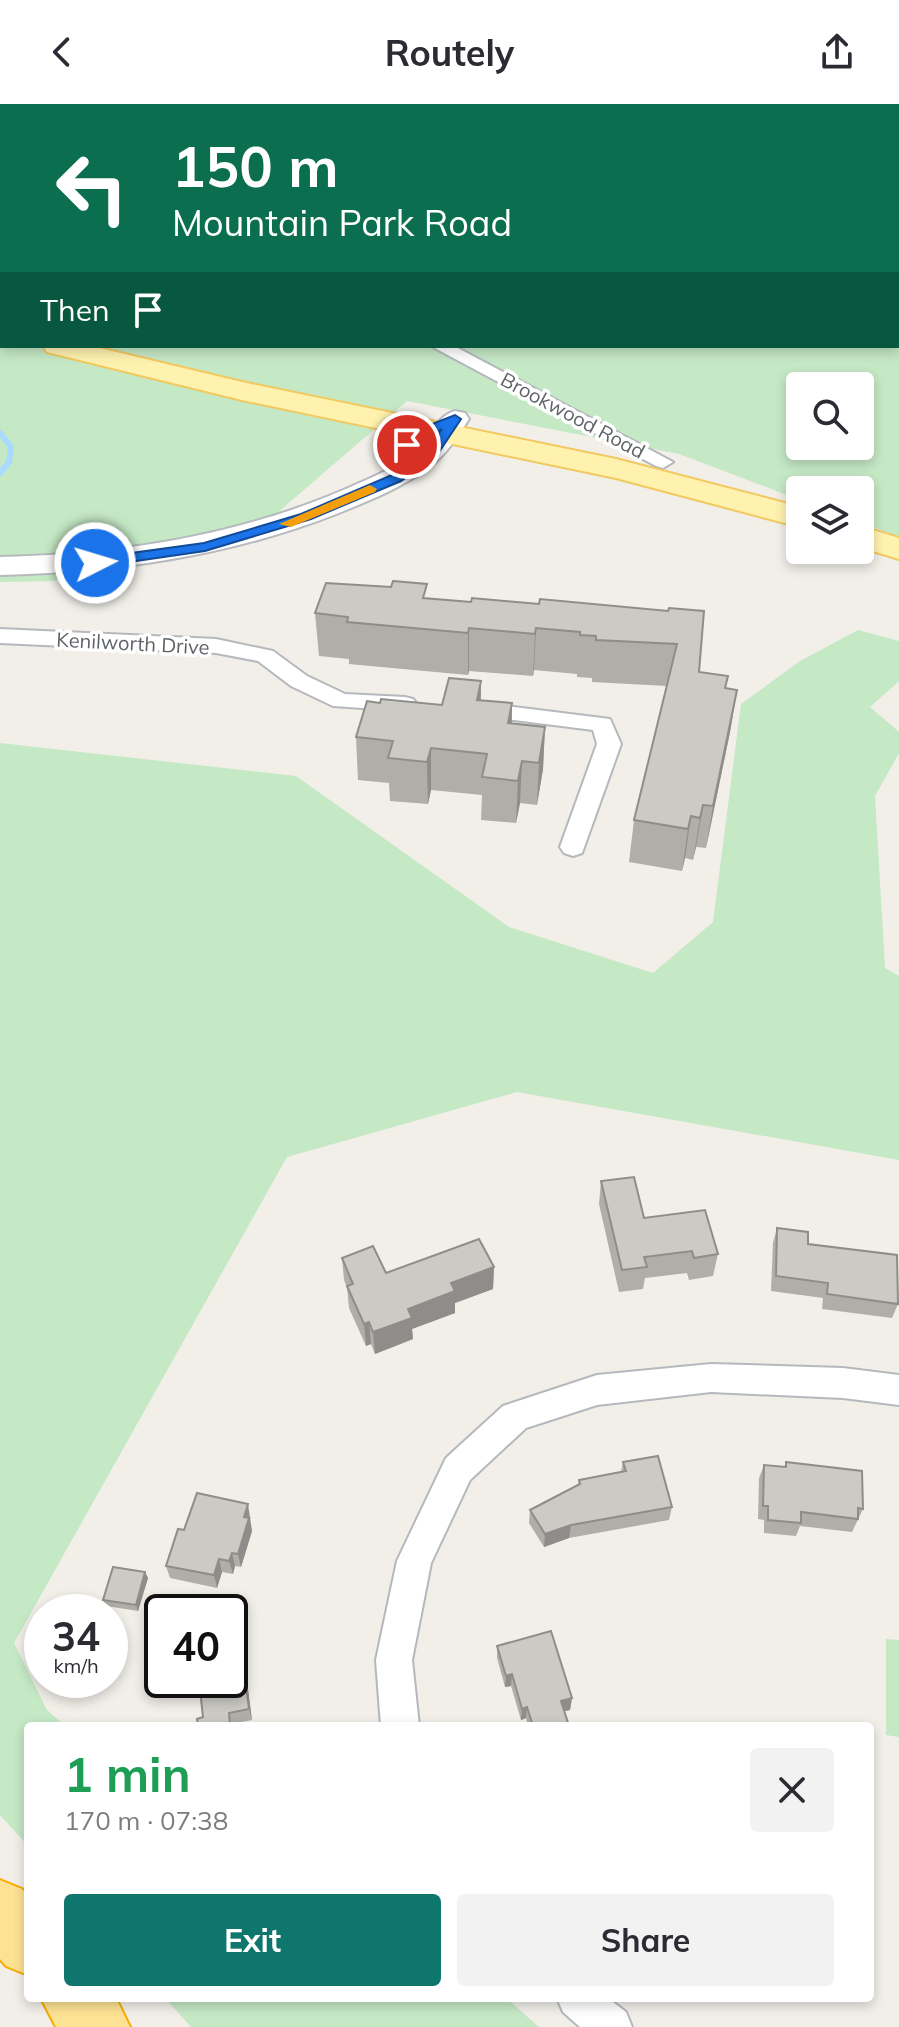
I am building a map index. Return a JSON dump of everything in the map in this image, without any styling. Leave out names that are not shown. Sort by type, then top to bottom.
[{"type":"highway","points":[[0,1911],[24,1939]]},
{"type":"highway","points":[[76,2002],[98,2027]]},
{"type":"main road","points":[[66,348],[443,428],[663,462],[786,494]]},
{"type":"main road","points":[[109,348],[786,513]]},
{"type":"main road","points":[[874,521],[899,529]]},
{"type":"main road","points":[[874,541],[899,549]]},
{"type":"street","name":"Brookwood Road","points":[[444,348],[663,462]]},
{"type":"street","points":[[0,566],[136,559],[205,547],[306,517],[397,478],[432,452],[443,428]]},
{"type":"street","name":"Kenilworth Drive","points":[[0,636],[216,646],[265,656],[299,681],[341,701],[438,705],[602,724],[609,744],[573,847]]},
{"type":"street","points":[[400,1722],[394,1660],[414,1561],[458,1469],[515,1417],[597,1390],[711,1378],[843,1383],[899,1390]]},
{"type":"street","points":[[582,2002],[611,2027]]},
{"type":"green space","points":[[0,348],[899,348],[899,537],[874,527],[874,476],[786,476],[786,495],[679,454],[407,401],[247,539],[114,547],[105,555],[54,581],[0,582]]},
{"type":"green space","points":[[858,630],[899,641],[899,681],[870,707],[899,732],[899,753],[875,796],[885,968],[899,976],[899,1160],[517,1092],[287,1157],[42,1594],[24,1594],[24,1625],[14,1643],[24,1663],[24,1698],[41,1698],[47,1710],[60,1722],[24,1722],[24,1842],[0,1815],[0,743],[296,776],[509,927],[653,973],[713,922],[741,704],[800,661]]},
{"type":"green space","points":[[886,1639],[899,1640],[899,1737],[886,1735]]},
{"type":"green space","points":[[169,2002],[511,2002],[539,2027],[191,2027]]},
{"type":"building","points":[[393,581],[427,584],[423,598],[471,602],[472,598],[539,604],[540,599],[668,611],[669,608],[704,611],[699,672],[728,676],[725,688],[737,690],[713,806],[703,805],[700,818],[691,816],[688,829],[634,820],[677,644],[596,640],[596,636],[580,635],[580,632],[536,628],[535,634],[469,628],[468,633],[347,622],[348,617],[315,613],[326,583],[391,587]]},
{"type":"building","points":[[449,678],[481,681],[477,700],[512,703],[508,723],[545,727],[539,763],[522,761],[518,781],[482,777],[487,754],[431,748],[427,762],[388,758],[393,741],[356,737],[367,701],[380,703],[381,699],[442,705]]},
{"type":"building","points":[[634,1177],[644,1218],[705,1210],[718,1254],[694,1258],[692,1251],[644,1257],[647,1267],[622,1270],[601,1181]]},
{"type":"building","points":[[777,1228],[808,1232],[808,1244],[897,1255],[898,1304],[827,1294],[828,1283],[776,1276]]},
{"type":"building","points":[[479,1239],[494,1267],[451,1283],[455,1291],[408,1309],[412,1318],[373,1332],[369,1322],[364,1324],[347,1286],[353,1284],[342,1258],[373,1246],[386,1273]]},
{"type":"building","points":[[658,1456],[672,1507],[571,1525],[545,1534],[530,1510],[580,1484],[579,1480],[626,1471],[623,1462]]},
{"type":"building","points":[[786,1462],[862,1471],[863,1509],[858,1508],[858,1519],[801,1512],[801,1523],[768,1520],[768,1506],[763,1506],[764,1465],[786,1467]]},
{"type":"building","points":[[197,1493],[248,1504],[244,1517],[249,1518],[238,1554],[232,1553],[229,1561],[219,1559],[214,1575],[166,1566],[178,1529],[184,1530]]},
{"type":"building","points":[[113,1567],[145,1572],[136,1605],[128,1604],[128,1594],[105,1594]]},
{"type":"building","points":[[551,1631],[572,1698],[561,1701],[568,1722],[532,1722],[527,1707],[522,1709],[512,1674],[506,1676],[497,1646]]},
{"type":"building","points":[[201,1698],[248,1698],[249,1709],[229,1713],[230,1722],[197,1722],[197,1719],[203,1717]]},
{"type":"waterway","points":[[0,433],[11,447],[9,462],[0,473]]},
{"type":"slow traffic","points":[[286,524],[370,489]]},
{"type":"route","points":[[95,563],[205,547],[306,517],[397,478],[432,452],[455,419],[426,431],[407,445]]}]
